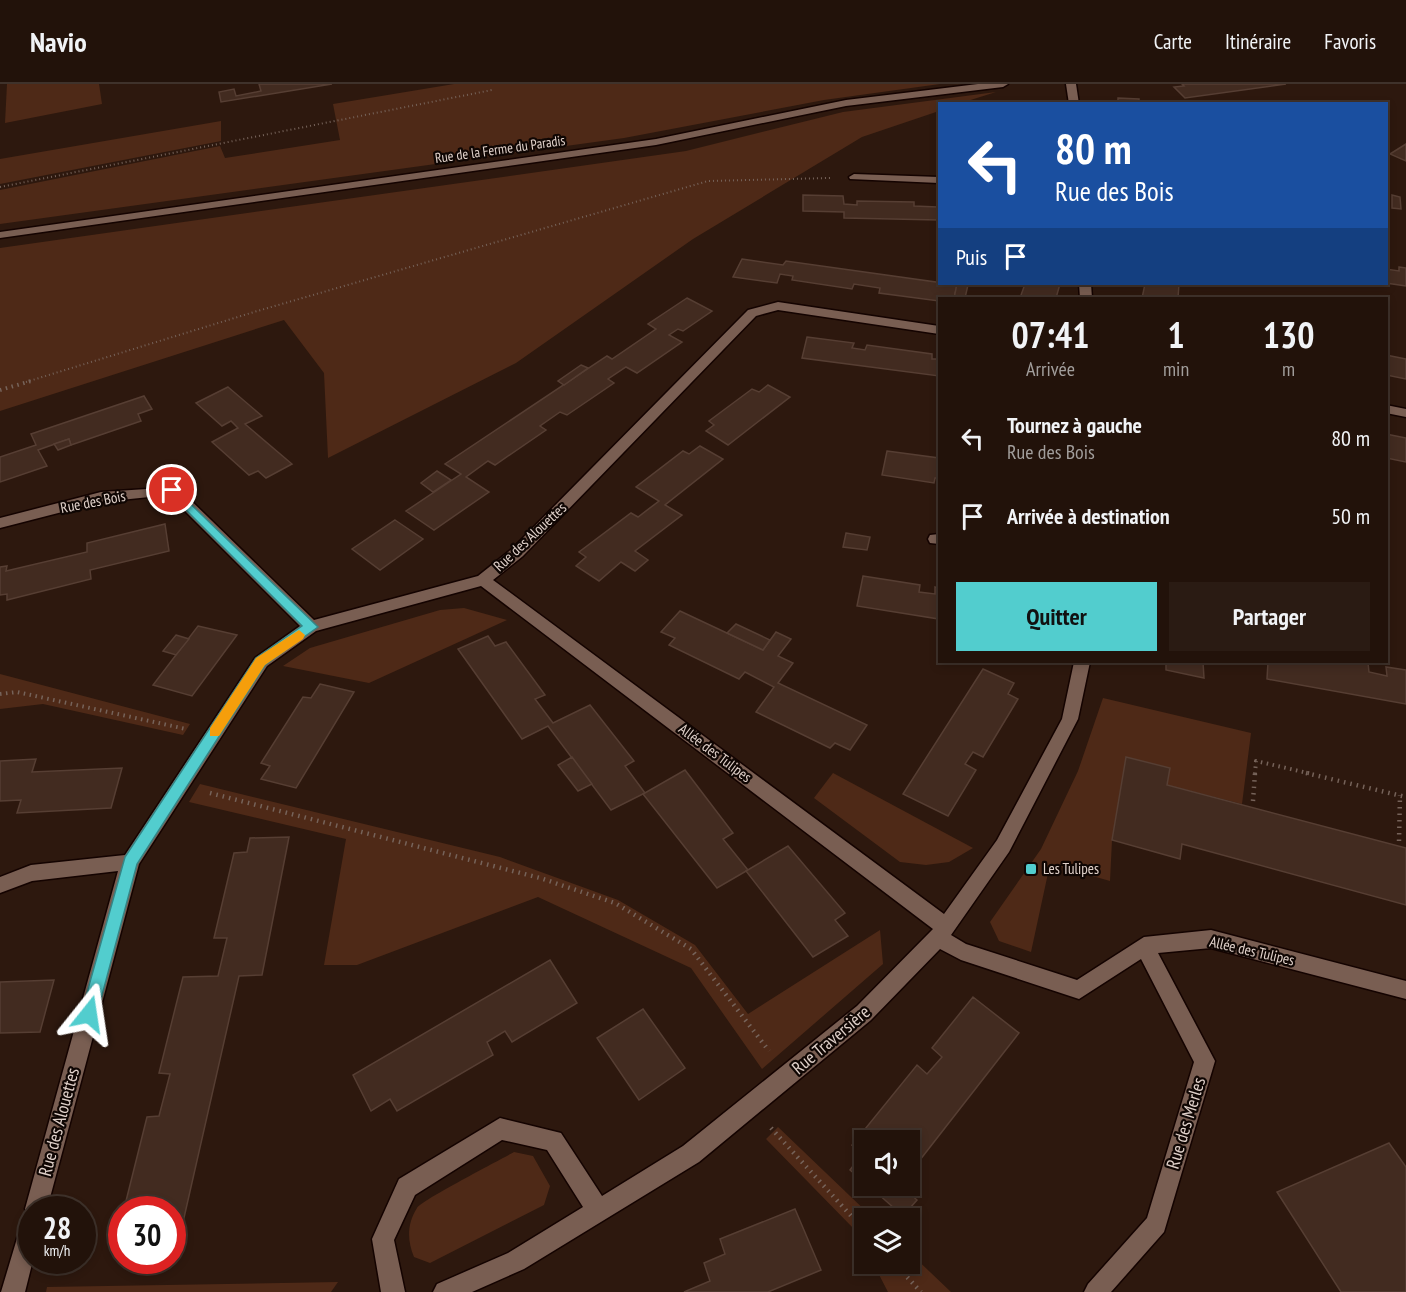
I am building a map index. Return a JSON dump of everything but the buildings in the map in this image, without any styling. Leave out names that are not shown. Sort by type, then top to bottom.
[{"type":"street","name":"Rue de la Ferme du Paradis","points":[[0,235],[644,144],[846,103],[1003,84]]},
{"type":"street","points":[[1071,84],[1074,102]]},
{"type":"street","points":[[854,177],[938,180]]},
{"type":"street","name":"Rue des Alouettes","points":[[40,1196],[130,862],[261,662],[311,627],[483,580],[518,552],[752,313],[778,306],[938,330]]},
{"type":"street","points":[[1388,409],[1406,413]]},
{"type":"street","name":"Rue des Bois","points":[[0,523],[101,497],[172,490],[311,627]]},
{"type":"street","name":"Allée des Tulipes","points":[[483,580],[942,933],[961,951],[1078,990],[1144,946],[1211,939],[1406,990]]},
{"type":"street","name":"Rue Traversière","points":[[445,1292],[516,1261],[691,1154],[864,1013],[942,933],[1004,846],[1070,719],[1082,663]]},
{"type":"street","points":[[0,885],[31,873],[130,862]]},
{"type":"street","name":"Rue des Merles","points":[[1096,1292],[1156,1224],[1205,1061],[1144,946]]},
{"type":"street","points":[[393,1292],[383,1239],[407,1187],[500,1129],[553,1141],[598,1210]]},
{"type":"street","points":[[13,1292],[18,1274]]},
{"type":"path","points":[[0,187],[492,90]]},
{"type":"path","points":[[0,390],[254,312],[708,181],[854,177]]},
{"type":"path","points":[[0,694],[17,692],[213,735]]},
{"type":"path","points":[[1253,801],[1256,761],[1406,797]]},
{"type":"path","points":[[180,786],[540,878],[615,903],[691,949],[788,1075]]},
{"type":"path","points":[[1399,841],[1400,795]]},
{"type":"path","points":[[751,1106],[854,1219]]},
{"type":"path","points":[[904,1274],[921,1292]]},
{"type":"shaded area","points":[[7,84],[99,84],[102,104],[5,123]]},
{"type":"shaded area","points":[[454,84],[940,84],[824,100],[624,138],[0,224],[0,190],[220,146],[225,158],[340,140],[333,104]]},
{"type":"shaded area","points":[[996,92],[964,102],[938,102],[938,111],[862,137],[693,239],[516,363],[328,458],[324,373],[284,320],[0,411],[0,248],[686,151],[843,112]]},
{"type":"shaded area","points":[[221,121],[221,141],[0,184],[0,159]]},
{"type":"shaded area","points":[[464,608],[507,620],[369,683],[283,666],[310,648],[440,610]]},
{"type":"shaded area","points":[[0,674],[190,724],[183,735],[43,704],[0,709]]},
{"type":"shaded area","points":[[1103,698],[1251,733],[1242,804],[1167,785],[1169,768],[1126,757],[1112,840],[1110,881],[1050,864],[1031,952],[999,941],[990,922],[1041,849],[1078,771]]},
{"type":"shaded area","points":[[833,773],[973,848],[949,862],[926,865],[900,862],[814,798]]},
{"type":"shaded area","points":[[200,784],[500,857],[618,900],[695,945],[748,1014],[880,930],[883,964],[762,1069],[691,968],[538,897],[357,965],[324,965],[346,839],[189,802]]},
{"type":"shaded area","points":[[778,1127],[863,1208],[854,1208],[854,1229],[766,1139]]},
{"type":"shaded area","points":[[514,1152],[533,1156],[550,1186],[544,1205],[430,1263],[414,1257],[409,1232],[411,1220],[417,1208],[446,1189]]},
{"type":"shaded area","points":[[920,1262],[951,1292],[888,1292],[879,1274],[920,1274]]},
{"type":"shaded area","points":[[338,1282],[331,1292],[46,1292],[47,1287]]},
{"type":"slow traffic","points":[[214,732],[261,662],[299,635]]},
{"type":"place","name":"Les Tulipes","points":[[1031,869]]},
{"type":"route","points":[[89,1014],[130,862],[261,662],[311,627],[172,490]]}]
